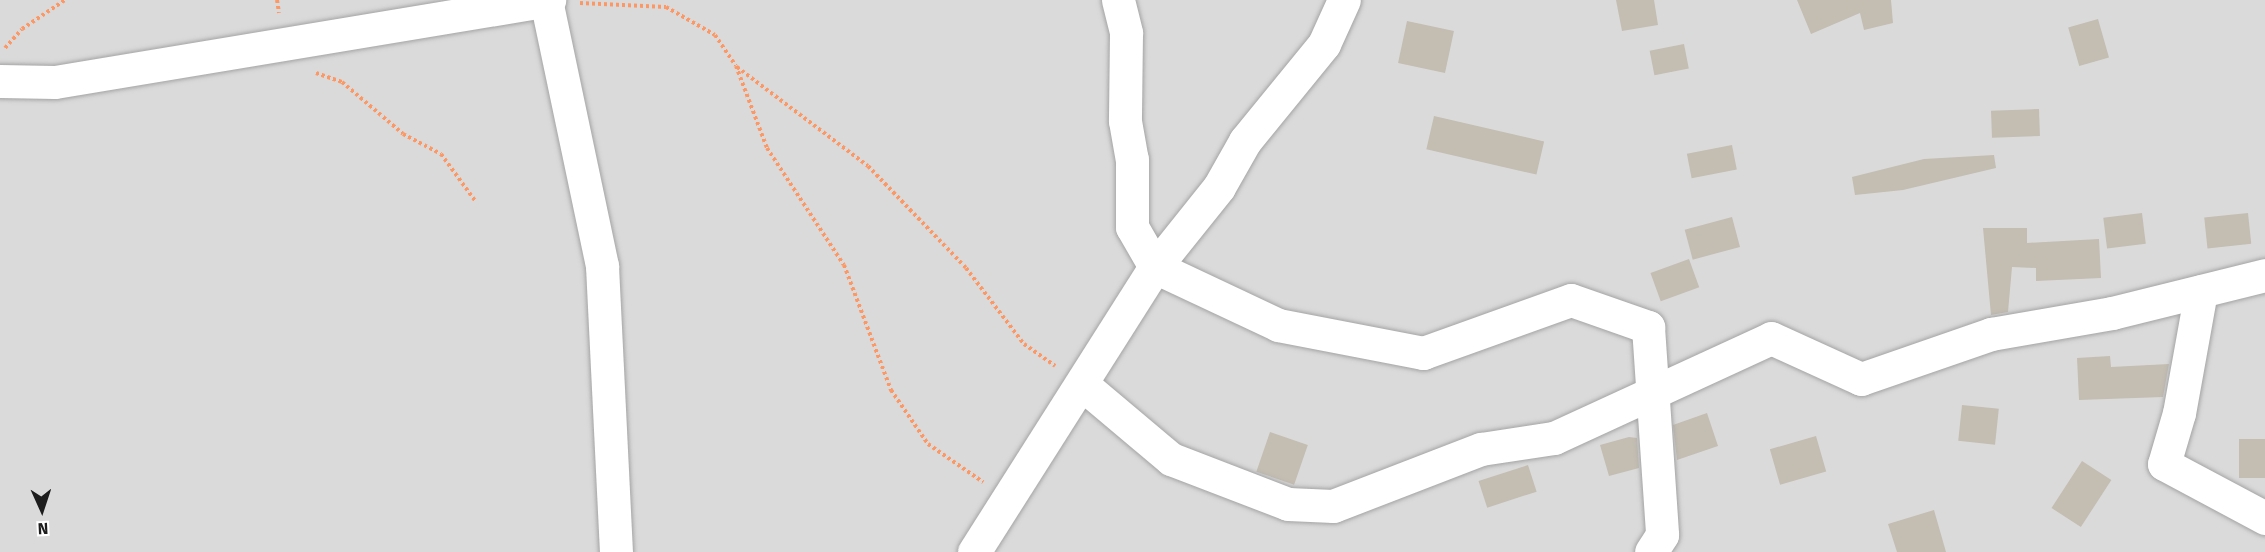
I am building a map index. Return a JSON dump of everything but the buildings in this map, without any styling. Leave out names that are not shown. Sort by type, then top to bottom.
[{"type":"street","points":[[1118,0],[1126,33],[1125,121],[1132,159],[1132,227],[1155,267],[1278,324],[1423,353],[1571,300],[1648,327],[1662,536],[1651,552]]},
{"type":"street","points":[[974,552],[1006,498],[1083,385],[1155,267],[1219,187],[1245,141],[1324,44],[1344,0]]},
{"type":"street","points":[[0,81],[55,82],[283,42],[547,1],[602,266],[616,552]]},
{"type":"street","points":[[1083,385],[1171,459],[1288,504],[1334,506],[1481,449],[1554,438],[1652,396],[1771,338],[1861,379],[1991,334],[2200,291],[2265,275]]},
{"type":"street","points":[[2200,291],[2179,413],[2164,464],[2265,518]]},
{"type":"path","points":[[0,53],[22,29],[65,0]]},
{"type":"path","points":[[277,0],[283,42],[304,68],[342,82],[403,134],[441,154],[476,202]]},
{"type":"path","points":[[547,1],[666,7],[716,35],[736,66],[767,148],[844,264],[891,390],[928,444],[1006,498]]},
{"type":"path","points":[[736,66],[868,166],[966,268],[1024,344],[1083,385]]},
{"type":"shaded area","points":[[0,0],[2265,0],[2265,552],[0,552]]}]
